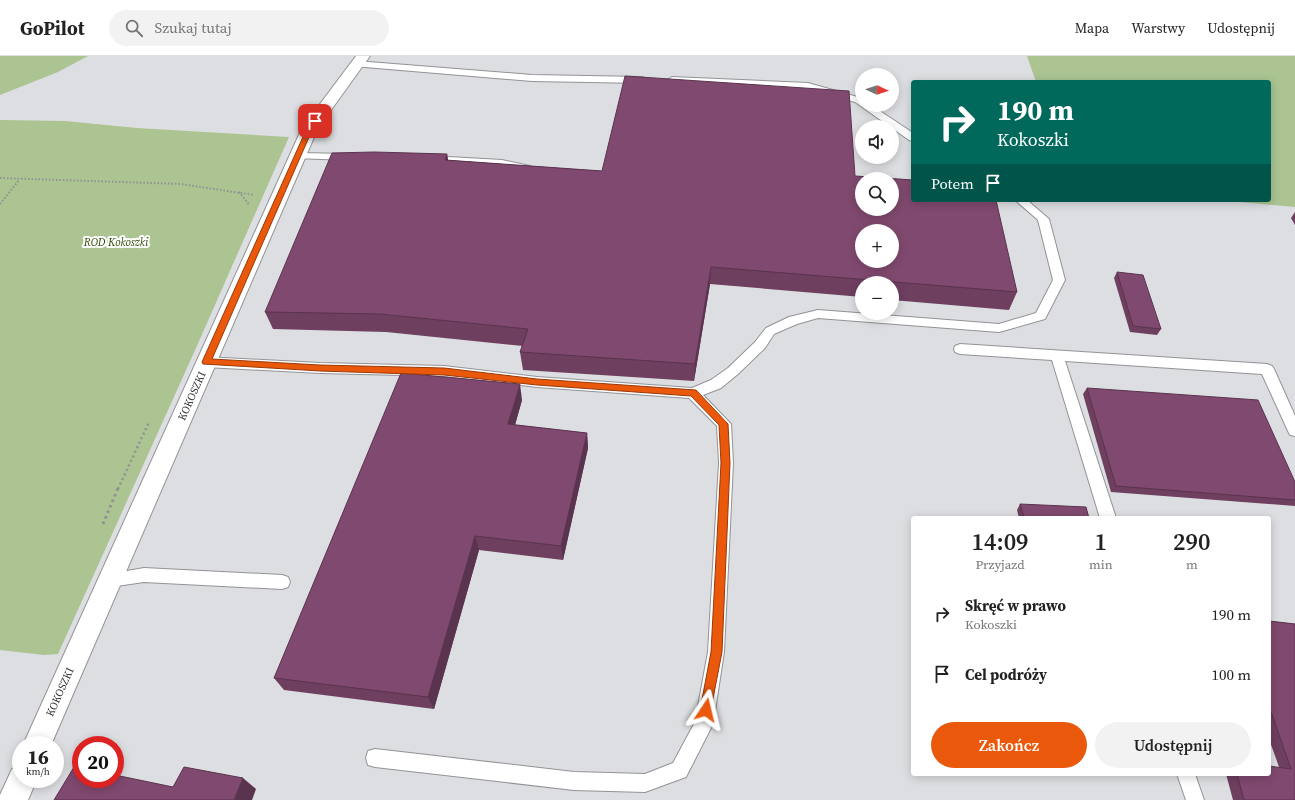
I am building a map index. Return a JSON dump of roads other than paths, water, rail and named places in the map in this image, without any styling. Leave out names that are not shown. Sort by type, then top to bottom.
[{"type":"street","name":"KOKOSZKI","points":[[41,736],[310,128],[359,60]]},
{"type":"street","points":[[13,800],[18,788]]},
{"type":"lane","points":[[359,60],[519,78],[740,82],[808,86],[855,99]]},
{"type":"lane","points":[[875,112],[911,137]]},
{"type":"lane","points":[[298,156],[361,158]]},
{"type":"lane","points":[[416,159],[502,163],[522,168],[537,169]]},
{"type":"lane","points":[[206,362],[320,368],[444,372],[537,382],[693,393],[716,384],[733,371],[760,345],[770,331],[793,320],[818,314],[999,328],[1041,316],[1059,280],[1043,219],[1022,202]]},
{"type":"lane","points":[[960,349],[1267,370],[1295,431]]},
{"type":"lane","points":[[1057,356],[1107,516]]},
{"type":"lane","points":[[375,758],[574,781],[645,783],[679,770],[704,724],[716,652],[726,463],[724,424],[693,393]]},
{"type":"lane","points":[[110,580],[144,575],[282,582]]},
{"type":"lane","points":[[1187,776],[1194,800]]},
{"type":"park label","name":"ROD Kokoszki","points":[[116,242]]}]
